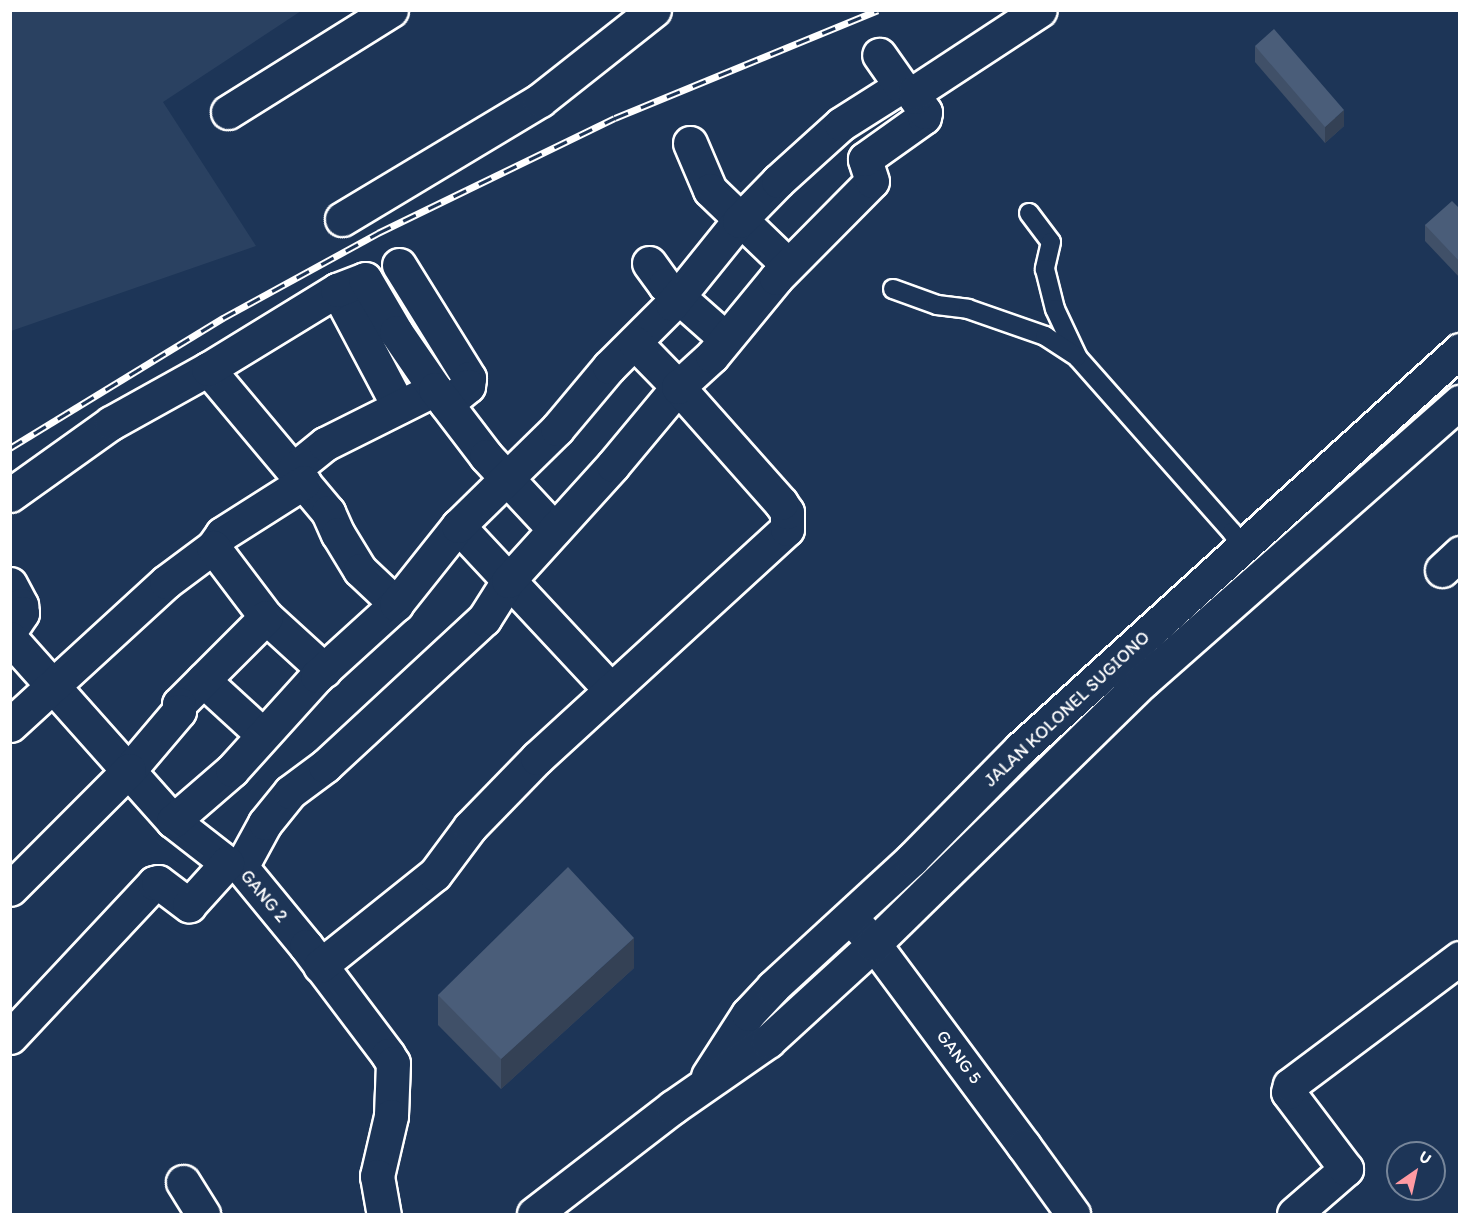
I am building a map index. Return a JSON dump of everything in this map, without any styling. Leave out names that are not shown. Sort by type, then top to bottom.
[{"type":"main road","points":[[228,112],[391,10]]},
{"type":"main road","points":[[342,219],[540,100],[654,10]]},
{"type":"main road","points":[[10,1037],[154,883],[158,882],[189,905],[234,865],[290,792],[332,760],[484,619],[508,581],[613,465],[678,387],[712,356],[788,265],[872,181],[866,159],[924,117],[925,112],[915,97],[915,92],[1040,10]]},
{"type":"main road","points":[[173,821],[232,770],[324,670],[396,604],[458,526],[557,429],[609,367],[678,297],[739,221],[778,181],[841,124],[901,86],[879,55]]},
{"type":"main road","points":[[690,143],[710,190],[739,221],[788,265]]},
{"type":"main road","points":[[648,263],[678,297],[726,339]]},
{"type":"main road","points":[[10,725],[166,582],[213,547],[222,534],[299,476],[324,444],[399,407],[468,386],[470,378],[399,265]]},
{"type":"main road","points":[[10,495],[111,423],[208,369],[337,290],[365,279],[396,332],[440,396],[486,456],[554,529]]},
{"type":"main road","points":[[337,290],[399,407]]},
{"type":"main road","points":[[320,966],[435,874],[470,827],[537,758],[783,534],[788,525],[787,512],[781,504],[678,387],[635,343]]},
{"type":"main road","name":"JALAN KOLONEL SUGIONO","points":[[699,1090],[748,1014],[773,987],[850,916],[1020,749],[1244,549],[1460,350]]},
{"type":"main road","points":[[208,369],[271,447],[299,476],[328,512],[338,534],[360,570],[396,604]]},
{"type":"main road","name":"JALAN KOLONEL SUGIONO","points":[[534,1215],[699,1090],[768,1041],[874,944],[1143,681],[1460,402]]},
{"type":"main road","points":[[458,526],[611,690]]},
{"type":"main road","points":[[213,547],[266,617],[324,670]]},
{"type":"main road","points":[[10,584],[21,605],[22,613],[10,631]]},
{"type":"main road","points":[[10,889],[129,770],[179,711],[179,704],[266,617]]},
{"type":"main road","name":"GANG 2","points":[[10,638],[51,686],[88,722],[138,784],[173,821],[234,865],[320,966],[393,1063],[391,1116],[377,1176],[384,1215]]},
{"type":"main road","points":[[203,680],[263,735]]},
{"type":"main road","name":"GANG 5","points":[[850,916],[874,944],[1024,1146],[1061,1210]]},
{"type":"main road","points":[[1294,1215],[1346,1169],[1288,1092],[1290,1085],[1460,958]]},
{"type":"main road","points":[[183,1182],[203,1215]]},
{"type":"lane","points":[[1029,213],[1051,242],[1045,269],[1055,309],[1078,358]]},
{"type":"lane","points":[[893,289],[937,305],[968,309],[1045,336],[1078,358],[1232,532],[1244,549]]},
{"type":"shaded area","points":[[10,11],[301,11],[163,102],[256,246],[11,331]]},
{"type":"building","points":[[1274,29],[1344,110],[1325,127],[1255,46]]},
{"type":"building","points":[[1452,201],[1460,209],[1460,262],[1425,225]]},
{"type":"building","points":[[568,867],[634,938],[501,1059],[438,995]]},
{"type":"railway","points":[[10,448],[223,318],[378,233],[615,118],[878,10]]}]
